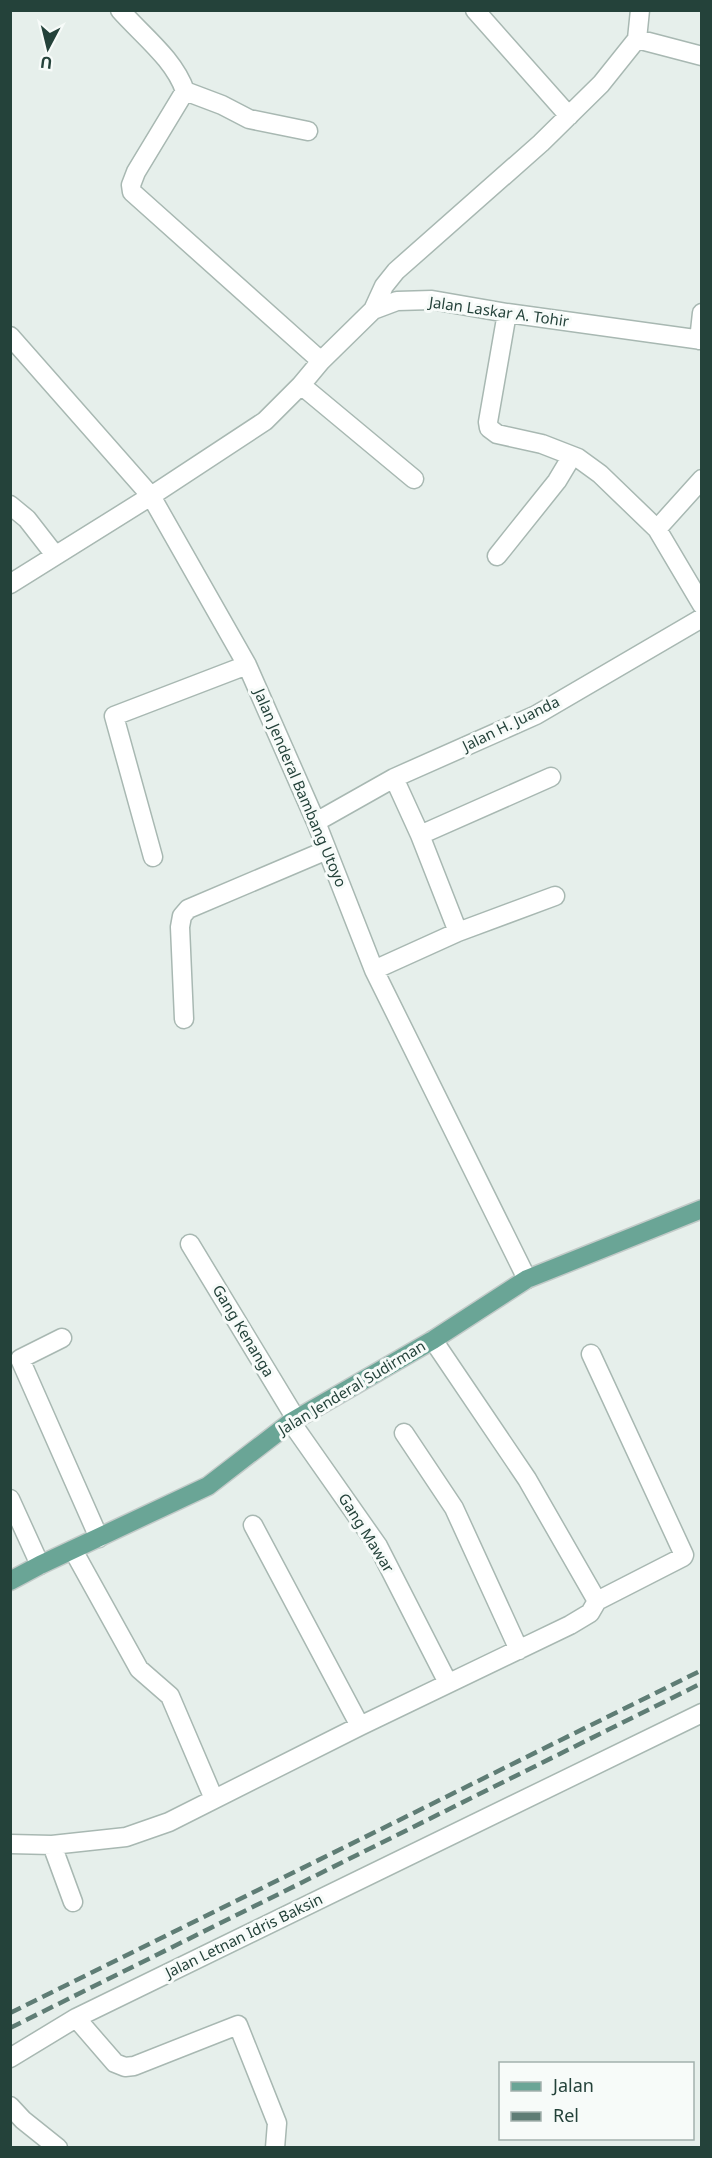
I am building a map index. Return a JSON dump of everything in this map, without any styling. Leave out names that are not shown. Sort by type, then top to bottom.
[{"type":"main road","name":"Jalan Jenderal Sudirman","points":[[10,1581],[208,1486],[293,1420],[433,1340],[527,1279],[702,1209]]},
{"type":"street","points":[[120,10],[167,59],[180,78],[185,91],[222,105],[249,119],[308,131]]},
{"type":"street","points":[[475,10],[569,116]]},
{"type":"street","points":[[373,310],[384,286],[396,271],[541,143],[601,84],[638,39],[640,10]]},
{"type":"street","points":[[638,39],[702,56]]},
{"type":"street","points":[[185,91],[136,172],[131,185],[132,192],[321,361]]},
{"type":"street","name":"Jalan Laskar A. Tohir","points":[[10,584],[266,421],[321,361],[373,310],[397,301],[432,300],[700,340]]},
{"type":"street","points":[[507,313],[488,422],[489,429],[496,434],[542,444],[578,458],[600,474],[657,529],[702,605]]},
{"type":"street","points":[[700,340],[702,313]]},
{"type":"street","name":"Jalan Jenderal Bambang Utoyo","points":[[10,336],[151,496],[248,665],[316,822],[374,970],[527,1279]]},
{"type":"street","points":[[301,385],[414,479]]},
{"type":"street","points":[[497,556],[557,482],[572,456]]},
{"type":"street","points":[[657,529],[702,479]]},
{"type":"street","points":[[10,506],[27,519],[55,555]]},
{"type":"street","name":"Jalan H. Juanda","points":[[316,822],[394,778],[536,714],[702,618]]},
{"type":"street","points":[[153,857],[114,716],[248,665]]},
{"type":"street","points":[[420,835],[551,777]]},
{"type":"street","points":[[394,778],[420,835],[458,932]]},
{"type":"street","points":[[184,1020],[180,927],[182,916],[188,909],[327,850]]},
{"type":"street","points":[[374,970],[458,932],[555,896]]},
{"type":"street","name":"Gang Kenanga","points":[[190,1244],[293,1420]]},
{"type":"street","points":[[62,1338],[15,1359],[99,1538]]},
{"type":"street","points":[[433,1340],[527,1479],[597,1601]]},
{"type":"street","points":[[10,1844],[52,1845],[126,1837],[169,1821],[580,1619],[590,1612],[597,1601],[683,1557],[591,1354]]},
{"type":"street","name":"Gang Mawar","points":[[293,1420],[378,1546],[448,1683]]},
{"type":"street","points":[[405,1434],[454,1508],[519,1650]]},
{"type":"street","points":[[10,1499],[40,1565]]},
{"type":"street","points":[[253,1525],[360,1726]]},
{"type":"street","points":[[73,1550],[139,1669],[170,1696],[214,1799]]},
{"type":"street","name":"Jalan Letnan Idris Baksin","points":[[10,2058],[76,2018],[702,1713]]},
{"type":"street","points":[[52,1845],[73,1902]]},
{"type":"street","points":[[76,2018],[116,2063],[125,2067],[134,2066],[238,2025],[278,2123],[275,2148]]},
{"type":"street","points":[[10,2106],[36,2141],[58,2148]]},
{"type":"railway","points":[[10,2013],[702,1670]]},
{"type":"railway","points":[[10,2028],[702,1683]]}]
